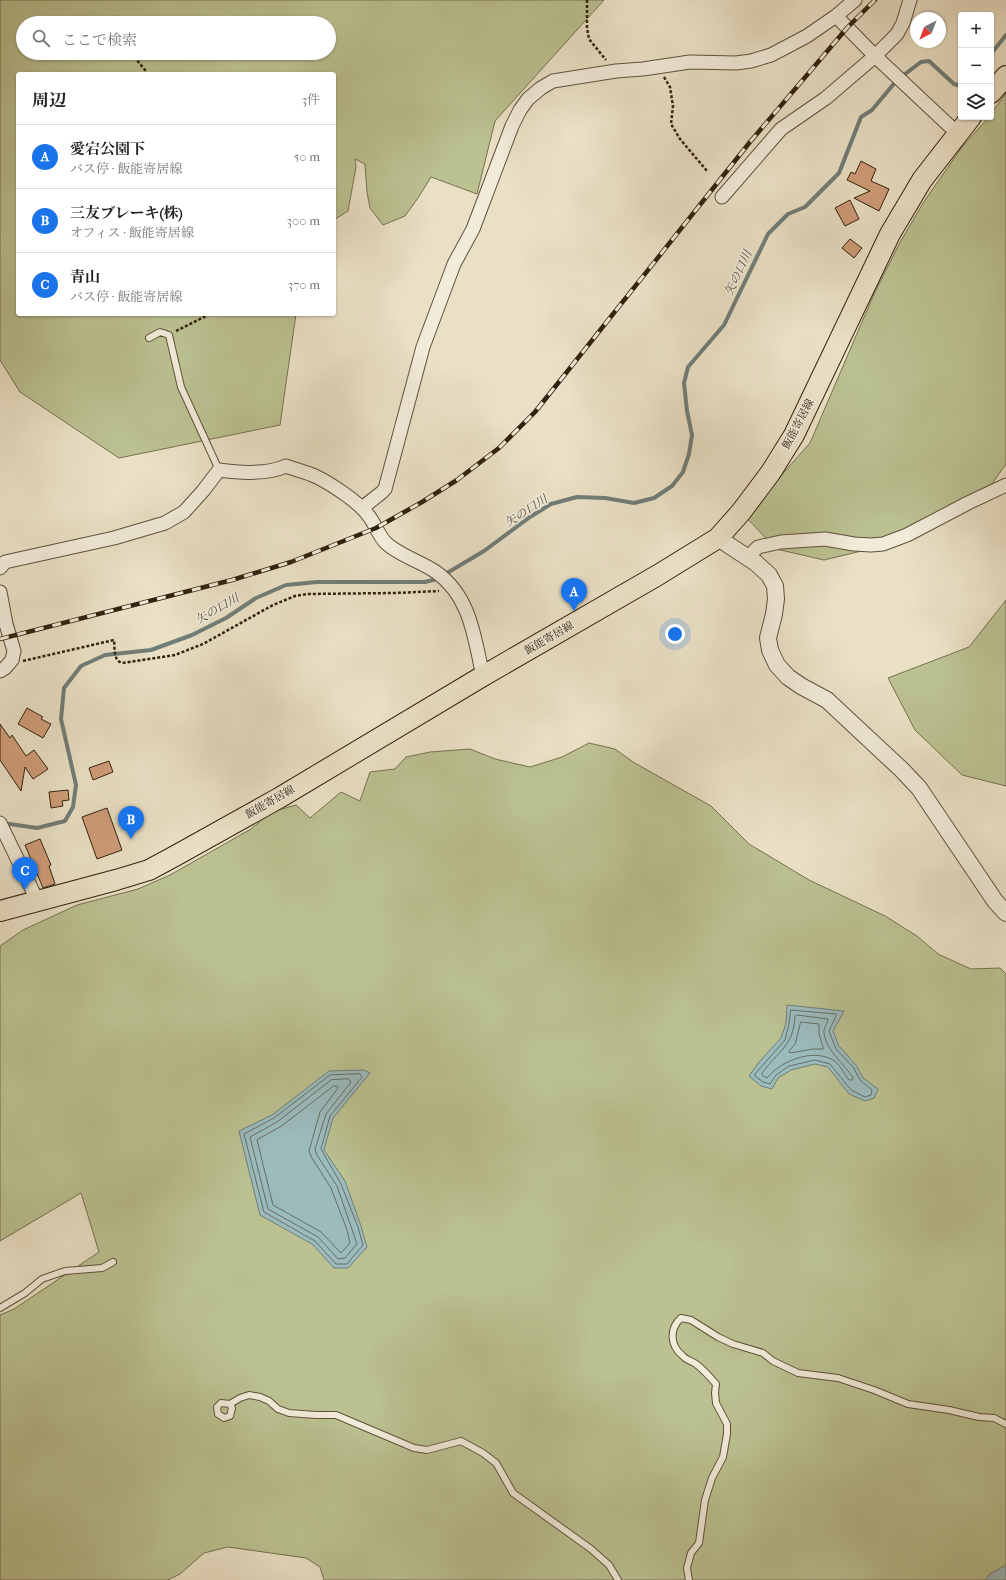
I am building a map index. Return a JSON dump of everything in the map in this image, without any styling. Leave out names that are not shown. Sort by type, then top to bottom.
[{"type":"main road","points":[[994,90],[1006,76]]},
{"type":"main road","name":"飯能寄居線","points":[[0,911],[149,870],[279,798],[483,676],[658,576],[718,538],[741,512],[771,472],[794,434],[890,234],[922,180],[968,120]]},
{"type":"street","points":[[362,508],[382,493],[385,488],[423,347],[454,264],[473,229],[502,148],[520,110],[537,92],[554,81],[616,71],[690,62],[736,63],[751,61],[771,55],[801,39],[836,16],[855,0]]},
{"type":"street","points":[[722,197],[781,129],[826,98],[876,56],[897,34],[903,23],[910,0]]},
{"type":"street","points":[[836,16],[957,133]]},
{"type":"street","points":[[0,568],[5,562],[114,538],[164,523],[184,512],[203,492],[219,470],[254,472],[276,470],[286,466],[316,477],[362,508],[386,544],[436,572],[451,586],[467,611],[483,676]]},
{"type":"street","points":[[748,557],[758,547],[781,542],[825,539],[854,544],[883,544],[907,535],[1006,485]]},
{"type":"street","points":[[718,538],[748,557],[769,575],[775,586],[776,599],[768,638],[770,650],[777,665],[788,677],[827,700],[907,774],[919,788],[995,901],[1006,913]]},
{"type":"street","points":[[0,592],[3,624],[14,651],[12,660],[5,668]]},
{"type":"street","points":[[2,827],[37,900]]},
{"type":"lane","points":[[149,338],[160,332],[169,335],[181,387],[219,470]]},
{"type":"lane","points":[[0,1308],[25,1293],[42,1279],[65,1270],[102,1268],[113,1262]]},
{"type":"lane","points":[[688,1580],[687,1568],[691,1553],[699,1543],[706,1500],[712,1478],[723,1457],[727,1434],[727,1424],[716,1403],[716,1384],[695,1363],[683,1357],[676,1349],[672,1332],[681,1318],[691,1320],[718,1337],[733,1344],[763,1353],[773,1361],[798,1373],[838,1378],[874,1390],[908,1404],[949,1410],[979,1417],[994,1418],[1006,1424]]},
{"type":"lane","points":[[230,1404],[240,1398],[250,1395],[269,1401],[278,1410],[289,1413],[336,1415],[414,1448],[427,1450],[461,1441],[483,1453],[496,1463],[513,1493],[591,1549],[609,1565],[618,1580]]},
{"type":"path","points":[[587,0],[587,28],[589,39],[616,71]]},
{"type":"path","points":[[137,60],[146,72]]},
{"type":"path","points":[[656,67],[670,86],[673,106],[671,124],[680,139],[707,171]]},
{"type":"path","points":[[169,335],[206,316]]},
{"type":"path","points":[[5,668],[114,640],[115,658],[122,663],[175,655],[203,644],[278,602],[295,596],[308,594],[430,592],[451,586]]},
{"type":"green space","points":[[0,0],[604,0],[495,121],[477,194],[431,177],[405,216],[383,225],[370,208],[365,164],[355,159],[356,167],[348,211],[336,219],[336,72],[16,72],[16,316],[296,316],[280,425],[119,458],[20,392],[0,360]]},
{"type":"green space","points":[[1006,93],[1006,464],[987,491],[874,548],[824,560],[776,549],[745,516],[810,443],[874,294],[898,246],[923,203],[962,147],[986,120],[994,120],[994,110]]},
{"type":"green space","points":[[1006,600],[1006,786],[962,775],[915,730],[888,678],[969,647]]},
{"type":"green space","points":[[589,743],[615,749],[633,762],[711,806],[749,844],[809,880],[885,916],[917,936],[938,954],[971,969],[1000,968],[1006,974],[1006,1580],[324,1580],[320,1567],[306,1558],[228,1547],[204,1553],[180,1574],[168,1580],[0,1580],[0,1315],[14,1309],[99,1252],[81,1193],[0,1241],[0,946],[23,930],[77,905],[138,889],[170,875],[251,829],[271,812],[296,805],[310,818],[341,792],[360,801],[370,772],[395,769],[406,757],[430,752],[470,749],[495,759],[530,767],[562,757]]},
{"type":"water","points":[[787,1005],[844,1011],[833,1031],[839,1046],[856,1065],[863,1078],[878,1089],[874,1098],[865,1101],[849,1094],[828,1067],[815,1064],[791,1070],[778,1078],[772,1089],[761,1086],[749,1076],[760,1061],[781,1038],[786,1023]]},
{"type":"water","points":[[364,1070],[370,1073],[333,1118],[324,1150],[345,1181],[367,1247],[348,1268],[334,1268],[312,1244],[260,1215],[239,1131],[272,1115],[329,1071]]},
{"type":"water","points":[[1006,1565],[1006,1580],[985,1580],[990,1574]]},
{"type":"building","points":[[861,161],[876,169],[871,181],[889,189],[879,211],[854,198],[870,191],[847,180],[851,172],[855,174]]},
{"type":"building","points":[[850,200],[859,219],[845,226],[835,208]]},
{"type":"building","points":[[850,239],[862,248],[854,258],[842,248]]},
{"type":"building","points":[[27,708],[43,717],[41,719],[51,724],[43,738],[18,724]]},
{"type":"building","points":[[0,724],[10,738],[12,735],[26,756],[34,750],[48,769],[33,779],[25,767],[21,791],[0,760]]},
{"type":"building","points":[[109,761],[113,772],[93,780],[89,768]]},
{"type":"building","points":[[68,790],[69,800],[62,801],[63,806],[51,808],[49,792]]},
{"type":"building","points":[[107,808],[122,850],[97,859],[82,817]]},
{"type":"building","points":[[40,839],[51,865],[49,866],[55,884],[43,888],[25,845]]},
{"type":"waterway","name":"矢の口川","points":[[994,50],[1006,35]]},
{"type":"waterway","name":"矢の口川","points":[[3,823],[37,828],[65,821],[73,807],[76,785],[61,719],[64,688],[81,666],[105,655],[151,650],[192,635],[226,618],[256,598],[286,585],[317,582],[425,582],[437,579],[484,551],[530,517],[551,504],[577,497],[605,498],[634,503],[654,498],[672,486],[683,472],[689,454],[692,435],[687,411],[684,383],[688,367],[724,325],[768,234],[788,214],[805,207],[839,173],[861,117],[872,110],[897,80],[921,62],[929,61],[954,84],[958,85]]},
{"type":"railway","points":[[0,639],[232,580],[291,562],[376,528],[457,480],[499,448],[535,412],[750,142],[847,28],[875,0]]},
{"type":"place","name":"愛宕公園下","points":[[574,611]]},
{"type":"place","name":"三友ブレーキ(株)","points":[[131,839]]},
{"type":"place","name":"青山","points":[[25,890]]}]
